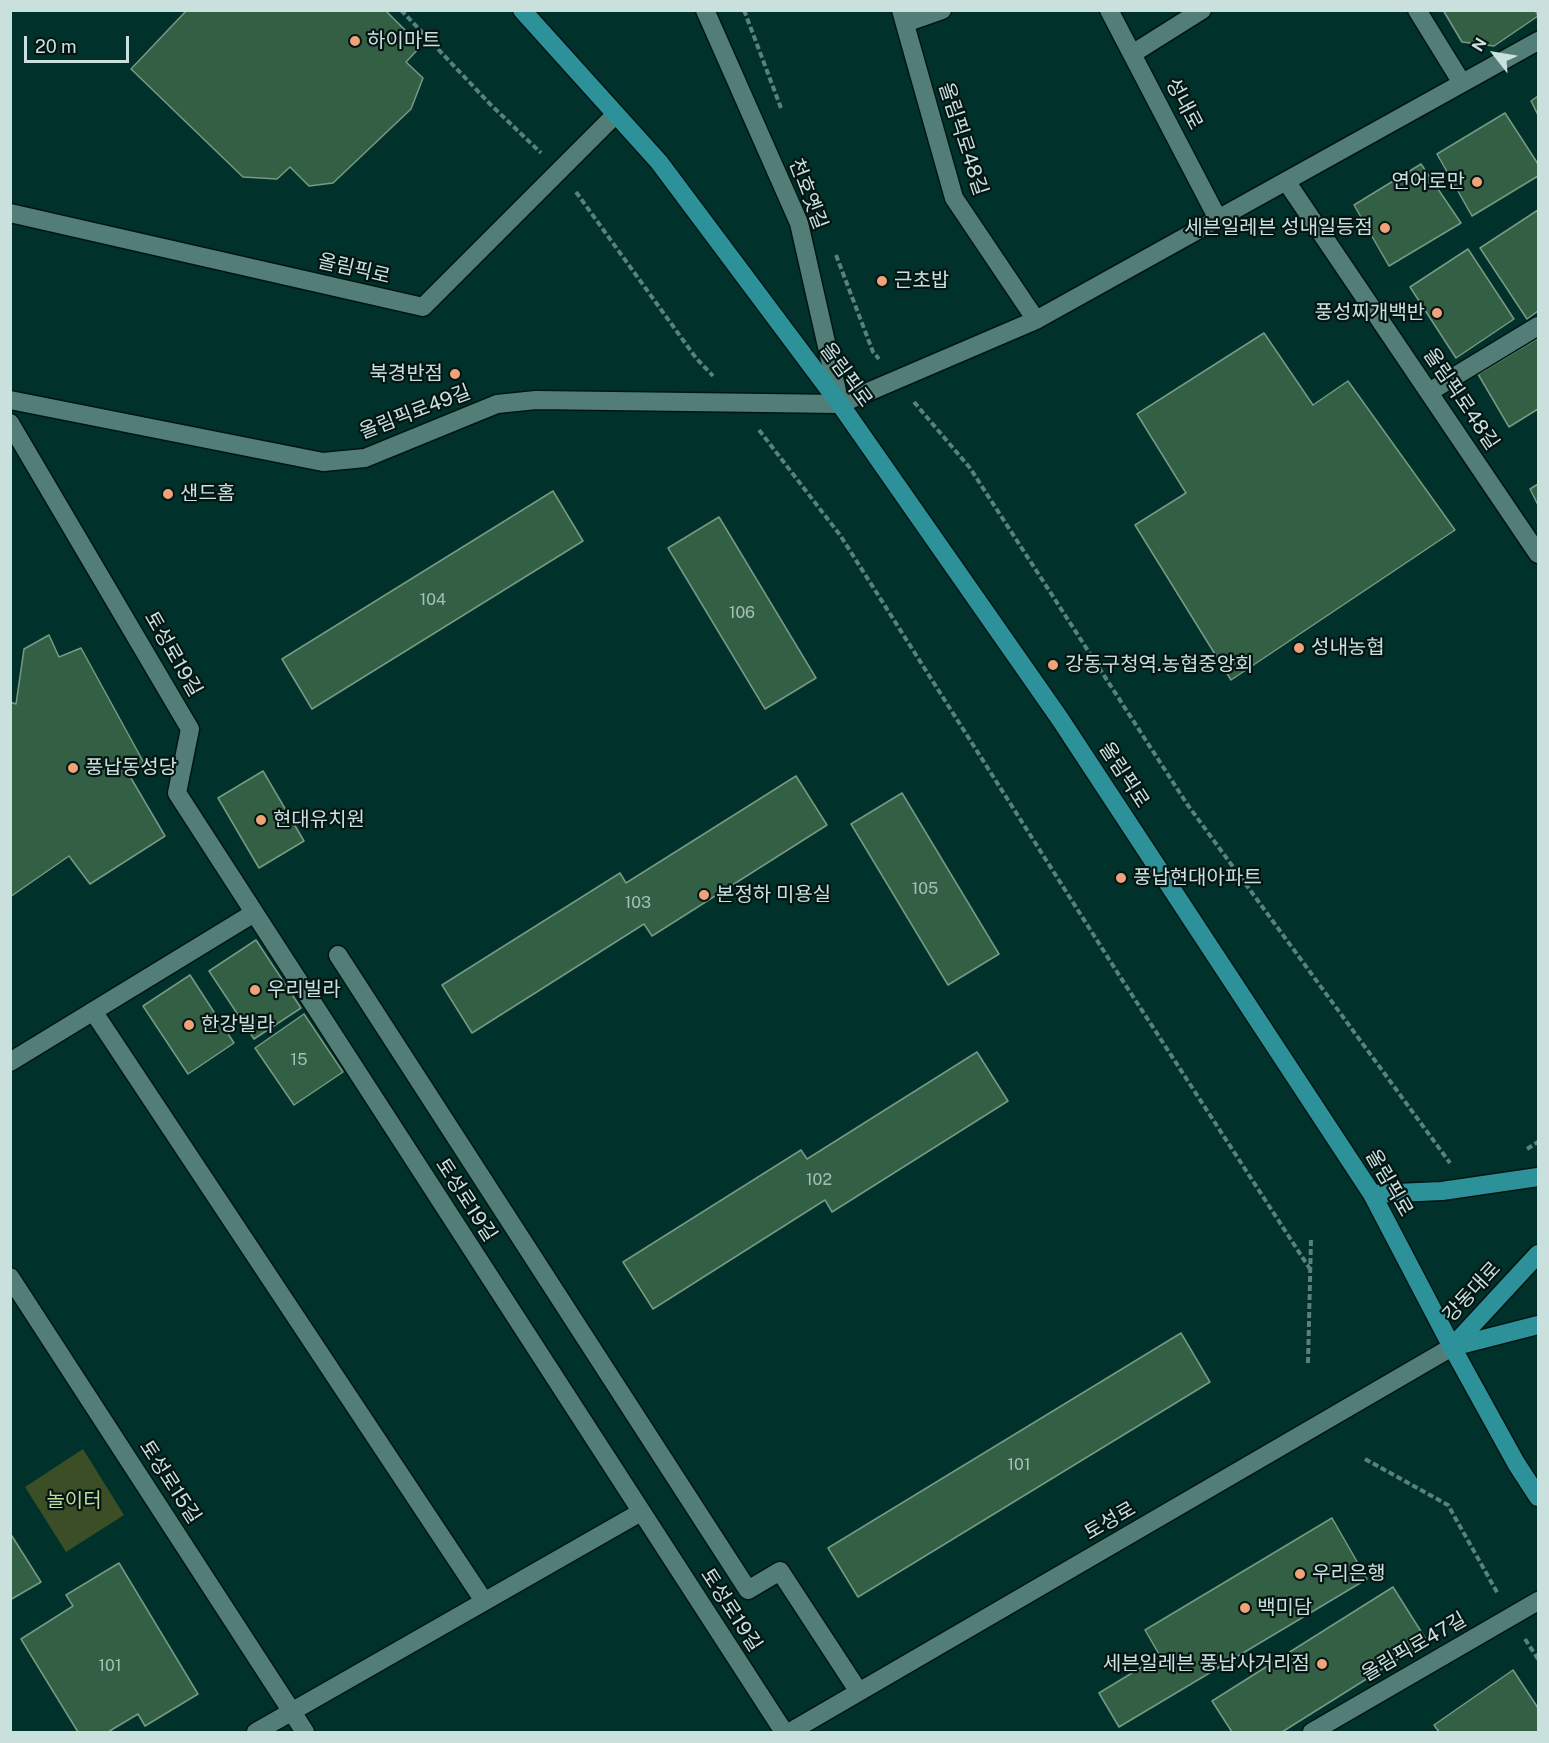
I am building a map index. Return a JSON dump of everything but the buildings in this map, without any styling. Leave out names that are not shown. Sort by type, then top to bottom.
[{"type":"main road","name":"올림픽로","points":[[522,10],[659,162],[840,404],[1060,718],[1372,1194],[1452,1347],[1516,1463],[1539,1497]]},
{"type":"main road","points":[[1372,1194],[1442,1191],[1539,1177]]},
{"type":"main road","name":"강동대로","points":[[1452,1347],[1539,1254]]},
{"type":"main road","name":"강동대로","points":[[1452,1347],[1539,1325]]},
{"type":"street","name":"천호옛길","points":[[705,10],[799,223],[840,404]]},
{"type":"street","points":[[903,17],[942,10]]},
{"type":"street","name":"성내로","points":[[1109,10],[1218,219]]},
{"type":"street","points":[[1132,54],[1202,10]]},
{"type":"street","points":[[1416,10],[1462,83]]},
{"type":"street","name":"올림픽로48길","points":[[903,17],[954,198],[1036,320]]},
{"type":"street","points":[[840,404],[1036,320],[1539,41]]},
{"type":"street","name":"올림픽로","points":[[10,213],[423,307],[615,115]]},
{"type":"street","name":"올림픽로48길","points":[[1286,181],[1539,554]]},
{"type":"street","points":[[1429,392],[1539,326]]},
{"type":"street","name":"올림픽로49길","points":[[10,400],[323,462],[365,458],[497,404],[536,400],[840,404]]},
{"type":"street","name":"토성로19길","points":[[10,423],[190,729],[177,793],[784,1732]]},
{"type":"street","points":[[10,1062],[254,912]]},
{"type":"street","points":[[338,955],[748,1590],[780,1571],[859,1692]]},
{"type":"street","points":[[93,1011],[484,1601]]},
{"type":"street","name":"토성로15길","points":[[10,1277],[305,1732]]},
{"type":"street","name":"토성로","points":[[790,1732],[1452,1347]]},
{"type":"street","points":[[256,1732],[641,1512]]},
{"type":"street","name":"올림픽로47길","points":[[1312,1732],[1539,1601]]},
{"type":"path","points":[[744,10],[781,110]]},
{"type":"path","points":[[835,253],[873,352],[970,468],[1187,804],[1451,1164]]},
{"type":"path","points":[[696,358],[737,402],[840,535],[1119,975],[1310,1269]]},
{"type":"path","points":[[1308,1363],[1311,1239]]},
{"type":"path","points":[[1365,1459],[1448,1505],[1511,1617],[1539,1659]]},
{"type":"green space","name":"놀이터","points":[[83,1449],[124,1515],[66,1552],[25,1487]]},
{"type":"place","name":"하이마트","points":[[355,41]]},
{"type":"place","name":"연어로만","points":[[1477,182]]},
{"type":"place","name":"세븐일레븐 성내일등점","points":[[1385,228]]},
{"type":"place","name":"근초밥","points":[[882,281]]},
{"type":"place","name":"풍성찌개백반","points":[[1437,313]]},
{"type":"place","name":"북경반점","points":[[455,374]]},
{"type":"place","name":"샌드홈","points":[[168,494]]},
{"type":"place","name":"성내농협","points":[[1299,648]]},
{"type":"place","name":"강동구청역.농협중앙회","points":[[1053,665]]},
{"type":"place","name":"풍납동성당","points":[[73,768]]},
{"type":"place","name":"현대유치원","points":[[261,820]]},
{"type":"place","name":"풍납현대아파트","points":[[1121,878]]},
{"type":"place","name":"본정하 미용실","points":[[704,895]]},
{"type":"place","name":"우리빌라","points":[[255,990]]},
{"type":"place","name":"한강빌라","points":[[189,1025]]},
{"type":"place","name":"우리은행","points":[[1300,1574]]},
{"type":"place","name":"백미담","points":[[1245,1608]]},
{"type":"place","name":"세븐일레븐 풍납사거리점","points":[[1322,1664]]}]
